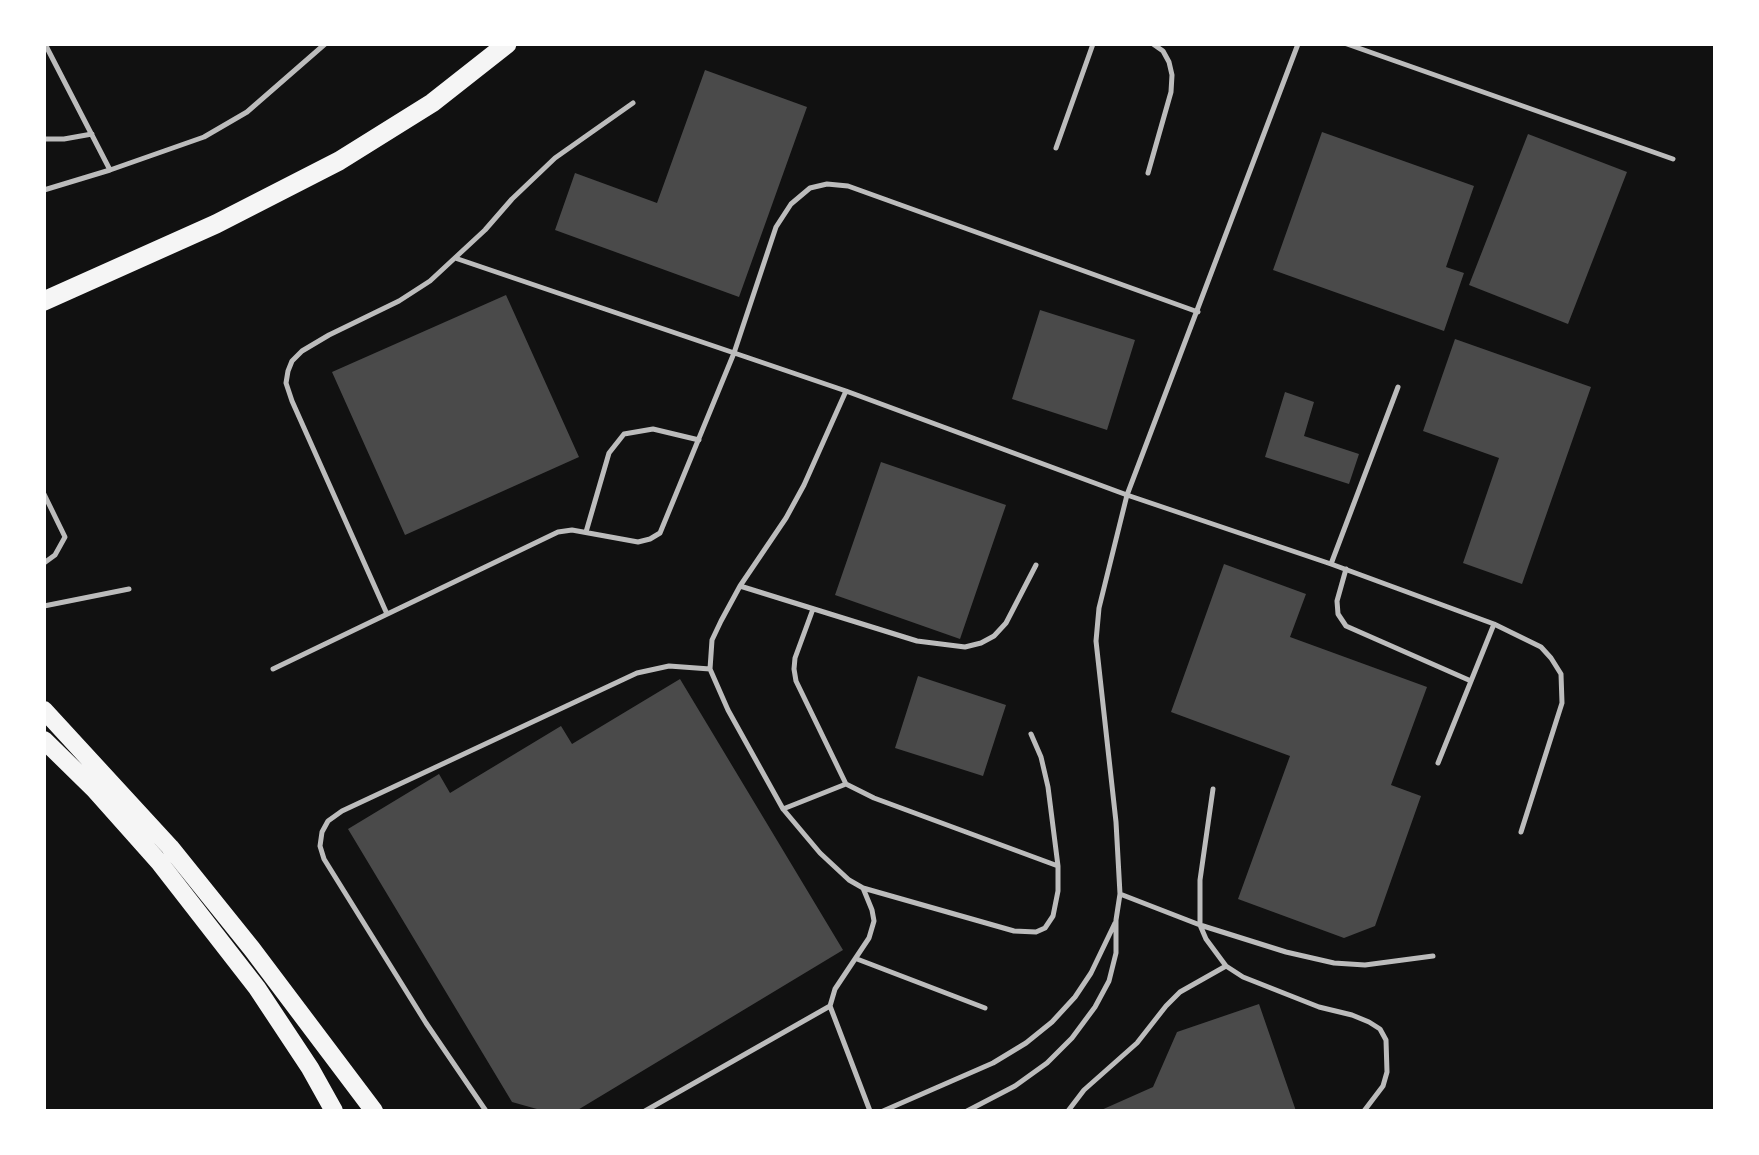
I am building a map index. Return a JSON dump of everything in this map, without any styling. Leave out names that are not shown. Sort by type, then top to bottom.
[{"type":"highway","points":[[44,301],[216,224],[340,160],[432,103],[507,44]]},
{"type":"main road","points":[[44,710],[170,847],[252,949],[374,1111]]},
{"type":"main road","points":[[44,740],[94,789],[175,883],[257,988],[310,1068],[334,1111]]},
{"type":"lane","points":[[45,44],[110,170]]},
{"type":"lane","points":[[44,190],[204,137],[247,112],[325,44]]},
{"type":"lane","points":[[1056,148],[1093,44]]},
{"type":"lane","points":[[1148,173],[1171,92],[1172,75],[1163,51],[1153,44]]},
{"type":"lane","points":[[967,1111],[1015,1086],[1047,1063],[1072,1038],[1095,1007],[1109,981],[1116,953],[1116,920],[1120,894],[1116,822],[1096,641],[1099,608],[1127,495],[1298,44]]},
{"type":"lane","points":[[1347,44],[1673,159]]},
{"type":"lane","points":[[387,614],[292,401],[286,383],[292,361],[302,351],[329,335],[399,301],[430,281],[485,230],[512,199],[555,158],[633,103]]},
{"type":"lane","points":[[44,139],[92,134]]},
{"type":"lane","points":[[274,669],[558,532],[572,530],[638,542],[660,533],[734,353],[776,227],[791,204],[810,188],[827,184],[848,186],[1198,312]]},
{"type":"lane","points":[[455,258],[846,391],[1127,495],[1346,569],[1494,624],[1541,647],[1561,674],[1562,703],[1521,832]]},
{"type":"lane","points":[[1331,564],[1398,387]]},
{"type":"lane","points":[[846,391],[804,485],[786,518],[740,586],[712,640],[710,669],[728,710],[783,809],[820,853],[849,880],[863,888],[1014,931],[1036,932],[1050,923],[1053,916],[1058,891],[1058,866],[1048,787],[1041,757],[1031,734]]},
{"type":"lane","points":[[586,532],[609,453],[624,434],[653,429],[699,440]]},
{"type":"lane","points":[[44,494],[65,537],[55,555],[44,563]]},
{"type":"lane","points":[[740,586],[917,641],[965,647],[994,636],[1006,623],[1036,565]]},
{"type":"lane","points":[[1346,569],[1337,601],[1338,614],[1346,626],[1471,681]]},
{"type":"lane","points":[[44,606],[130,589]]},
{"type":"lane","points":[[813,609],[794,658],[796,681],[846,784],[874,798],[1058,866]]},
{"type":"lane","points":[[1438,763],[1494,624]]},
{"type":"lane","points":[[486,1111],[426,1023],[324,859],[320,846],[322,832],[328,821],[342,811],[637,673],[669,666],[710,669]]},
{"type":"lane","points":[[783,809],[846,784]]},
{"type":"lane","points":[[1213,789],[1200,880],[1200,925],[1214,952],[1226,966],[1263,986],[1319,1007],[1352,1015],[1380,1029],[1386,1040],[1387,1072],[1383,1086],[1364,1111]]},
{"type":"lane","points":[[863,888],[874,921],[869,938],[835,989],[830,1006],[870,1111]]},
{"type":"lane","points":[[1120,894],[1200,925],[1286,952],[1334,963],[1392,963],[1433,956]]},
{"type":"lane","points":[[883,1111],[993,1063],[1026,1043],[1052,1022],[1075,997],[1091,973],[1116,920]]},
{"type":"lane","points":[[857,959],[985,1008]]},
{"type":"lane","points":[[1068,1111],[1084,1090],[1130,1051],[1180,992],[1226,966]]},
{"type":"lane","points":[[645,1111],[830,1006]]},
{"type":"building","points":[[705,70],[807,107],[739,297],[555,230],[575,173],[657,203]]},
{"type":"building","points":[[1322,132],[1474,186],[1446,267],[1464,273],[1444,331],[1273,270]]},
{"type":"building","points":[[1528,134],[1627,172],[1568,324],[1469,285]]},
{"type":"building","points":[[506,295],[579,457],[405,535],[332,372]]},
{"type":"building","points":[[1040,310],[1135,340],[1107,430],[1012,399]]},
{"type":"building","points":[[1455,339],[1591,387],[1522,584],[1463,563],[1499,458],[1423,431]]},
{"type":"building","points":[[1285,392],[1314,402],[1304,436],[1359,454],[1349,484],[1265,457]]},
{"type":"building","points":[[881,462],[1006,505],[960,639],[835,595]]},
{"type":"building","points":[[1224,564],[1306,594],[1290,637],[1427,687],[1391,785],[1421,796],[1375,926],[1344,938],[1238,899],[1290,756],[1171,712]]},
{"type":"building","points":[[918,676],[1006,705],[983,776],[895,748]]},
{"type":"building","points":[[680,679],[843,950],[576,1111],[544,1111],[512,1102],[348,829],[439,774],[450,793],[561,726],[572,744]]},
{"type":"building","points":[[1259,1004],[1296,1111],[1099,1111],[1153,1087],[1177,1032]]}]
